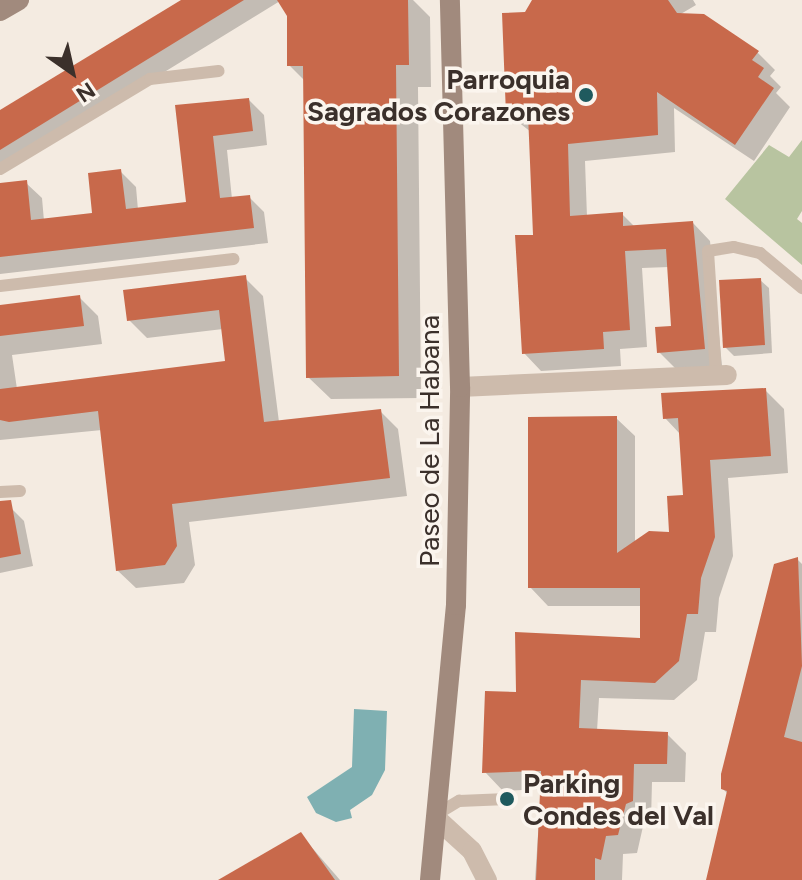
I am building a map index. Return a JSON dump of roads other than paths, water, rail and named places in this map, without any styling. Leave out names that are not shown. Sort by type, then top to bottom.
[{"type":"street","points":[[0,11],[19,0]]},
{"type":"street","name":"Paseo de La Habana","points":[[430,880],[456,605],[460,387],[450,0]]},
{"type":"street","points":[[460,387],[722,375]]},
{"type":"street","points":[[437,816],[472,851],[487,880]]},
{"type":"lane","points":[[0,169],[150,79],[219,71]]},
{"type":"lane","points":[[722,375],[708,251],[734,247],[760,253],[802,288]]},
{"type":"lane","points":[[0,286],[233,259]]},
{"type":"lane","points":[[0,492],[20,491]]},
{"type":"lane","points":[[437,816],[459,801],[507,799]]},
{"type":"water","points":[[354,709],[387,711],[385,770],[372,795],[350,810],[352,818],[336,822],[316,813],[307,797],[352,767]]},
{"type":"place","name":"Parroquia Sagrados Corazones","points":[[586,95]]},
{"type":"place","name":"Parking Condes del Val","points":[[507,799]]}]
